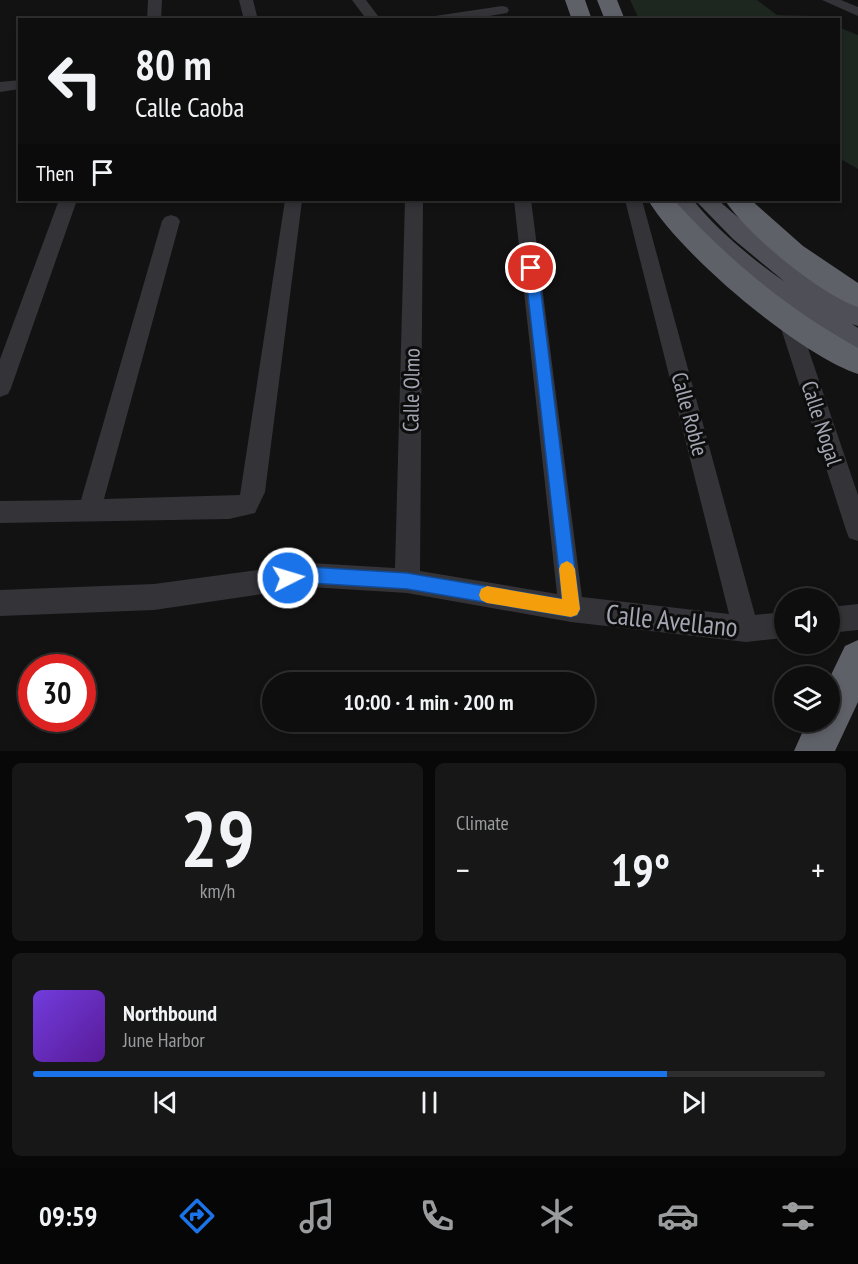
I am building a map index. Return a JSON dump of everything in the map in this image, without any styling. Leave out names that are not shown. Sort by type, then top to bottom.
[{"type":"highway","points":[[575,0],[581,18]]},
{"type":"highway","points":[[607,0],[614,18]]},
{"type":"highway","points":[[661,201],[718,262],[751,291],[787,316],[853,352]]},
{"type":"highway","points":[[738,201],[774,236],[813,267],[858,296]]},
{"type":"highway","points":[[840,697],[858,659]]},
{"type":"highway","points":[[814,751],[823,732]]},
{"type":"main road","points":[[683,201],[721,243],[763,278],[820,317],[853,352]]},
{"type":"main road","points":[[707,201],[740,234],[794,276],[858,317]]},
{"type":"street","points":[[154,18],[155,0]]},
{"type":"street","points":[[246,0],[250,18]]},
{"type":"street","points":[[359,0],[372,18]]},
{"type":"street","points":[[829,0],[858,12]]},
{"type":"street","points":[[455,18],[496,14]]},
{"type":"street","points":[[0,87],[18,84]]},
{"type":"street","points":[[0,388],[68,201]]},
{"type":"street","points":[[0,512],[229,508],[247,505],[253,492],[292,201]]},
{"type":"street","name":"Calle Olmo","points":[[407,581],[414,201]]},
{"type":"street","points":[[524,201],[571,609]]},
{"type":"street","name":"Calle Roble","points":[[634,201],[746,629]]},
{"type":"street","points":[[90,509],[171,221]]},
{"type":"street","name":"Calle Nogal","points":[[787,316],[858,530]]},
{"type":"street","name":"Calle Avellano","points":[[0,603],[154,597],[310,575],[407,581],[571,609],[746,629],[774,626]]},
{"type":"street","points":[[840,619],[858,617]]},
{"type":"shaded area","points":[[630,0],[757,0],[777,15],[817,18],[639,18]]},
{"type":"shaded area","points":[[840,28],[858,35],[858,169],[840,159]]},
{"type":"slow traffic","points":[[487,595],[571,609],[567,569]]},
{"type":"route","points":[[288,578],[310,575],[407,581],[571,609],[531,268]]}]
